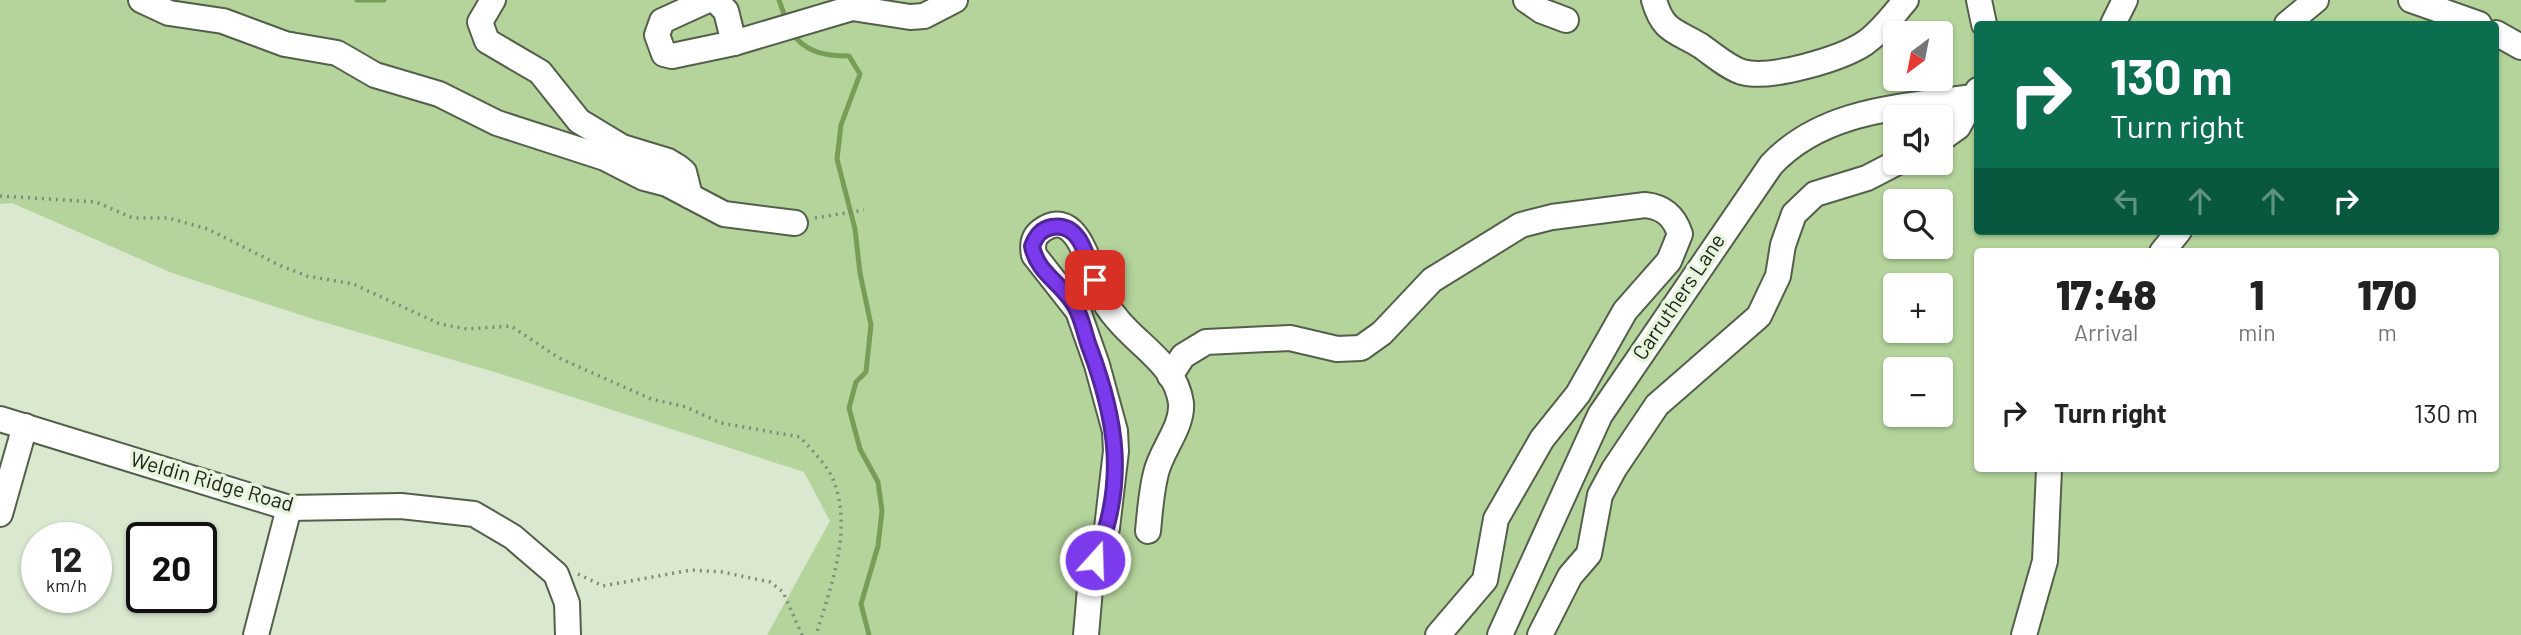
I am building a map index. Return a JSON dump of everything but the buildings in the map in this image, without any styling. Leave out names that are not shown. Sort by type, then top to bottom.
[{"type":"street","points":[[141,0],[169,13],[223,21],[285,44],[337,53],[375,75],[439,94],[497,123],[605,158],[644,178],[667,184],[724,214],[794,223]]},
{"type":"street","points":[[493,0],[480,22],[487,41],[540,72],[579,121],[607,140],[678,167],[684,172],[690,196]]},
{"type":"street","points":[[708,0],[662,21],[657,35],[659,47],[664,54],[672,56],[734,44],[851,4],[911,17],[924,16],[955,0]]},
{"type":"street","points":[[715,0],[726,11],[734,44]]},
{"type":"street","points":[[1526,0],[1542,11],[1566,20]]},
{"type":"street","points":[[1654,0],[1663,24],[1671,31],[1700,45],[1728,65],[1752,74],[1821,61],[1847,52],[1881,30],[1906,0]]},
{"type":"street","points":[[1979,0],[1983,21]]},
{"type":"street","points":[[2114,21],[2124,0]]},
{"type":"street","points":[[2411,0],[2470,21]]},
{"type":"street","points":[[2290,21],[2310,2]]},
{"type":"street","points":[[2499,35],[2521,47]]},
{"type":"street","name":"Carruthers Lane","points":[[1500,635],[1600,415],[1771,165],[1798,140],[1837,121],[1974,95]]},
{"type":"street","points":[[1953,131],[1958,127],[1974,99]]},
{"type":"street","points":[[1541,635],[1570,576],[1578,563],[1589,554],[1600,495],[1614,469],[1657,405],[1759,316],[1779,276],[1785,235],[1794,214],[1815,194],[1867,178],[1883,170]]},
{"type":"street","points":[[1170,376],[1183,356],[1206,342],[1290,338],[1337,349],[1361,348],[1382,333],[1432,281],[1521,225],[1552,217],[1645,205],[1656,206],[1671,215],[1680,234],[1672,255],[1625,311],[1578,394],[1542,439],[1496,519],[1485,580],[1438,635]]},
{"type":"street","points":[[1086,635],[1091,577],[1107,528],[1116,451],[1115,431],[1097,365],[1078,311],[1034,255],[1032,246],[1040,232],[1055,226],[1079,237],[1104,300],[1118,321],[1161,361],[1180,396],[1179,421],[1156,472],[1148,531]]},
{"type":"street","name":"Weldin Ridge Road","points":[[0,419],[289,508],[401,506],[474,514],[513,537],[556,574],[566,603],[568,635]]},
{"type":"street","points":[[0,514],[25,426]]},
{"type":"street","points":[[2024,635],[2045,561],[2049,472]]},
{"type":"street","points":[[256,635],[289,508]]},
{"type":"path","points":[[0,196],[96,202],[133,218],[168,218],[208,229],[279,265],[307,276],[354,284],[440,324],[467,329],[511,326],[559,358],[650,399],[686,407],[721,423],[757,431],[782,431],[800,437],[831,476],[839,503],[840,539],[834,576],[816,635]]},
{"type":"path","points":[[835,213],[864,210]]},
{"type":"path","points":[[573,571],[603,586],[691,570],[722,572],[770,582],[783,592],[802,635]]},
{"type":"green space","points":[[0,0],[2521,0],[2521,635],[767,635],[830,521],[804,472],[498,373],[313,319],[172,273],[12,203],[0,204]]},
{"type":"waterway","points":[[357,0],[384,0]]},
{"type":"waterway","points":[[779,0],[786,20]]},
{"type":"waterway","points":[[791,32],[803,45],[817,52],[849,56],[860,74],[841,125],[837,159],[855,229],[860,273],[871,325],[866,372],[856,382],[849,408],[860,449],[878,482],[882,511],[878,546],[861,604],[869,635]]},
{"type":"route","points":[[1095,280],[1079,237],[1072,232],[1055,226],[1040,232],[1035,238],[1032,246],[1037,263],[1072,300],[1078,311],[1097,365],[1115,431],[1116,451],[1107,528],[1095,560]]}]
